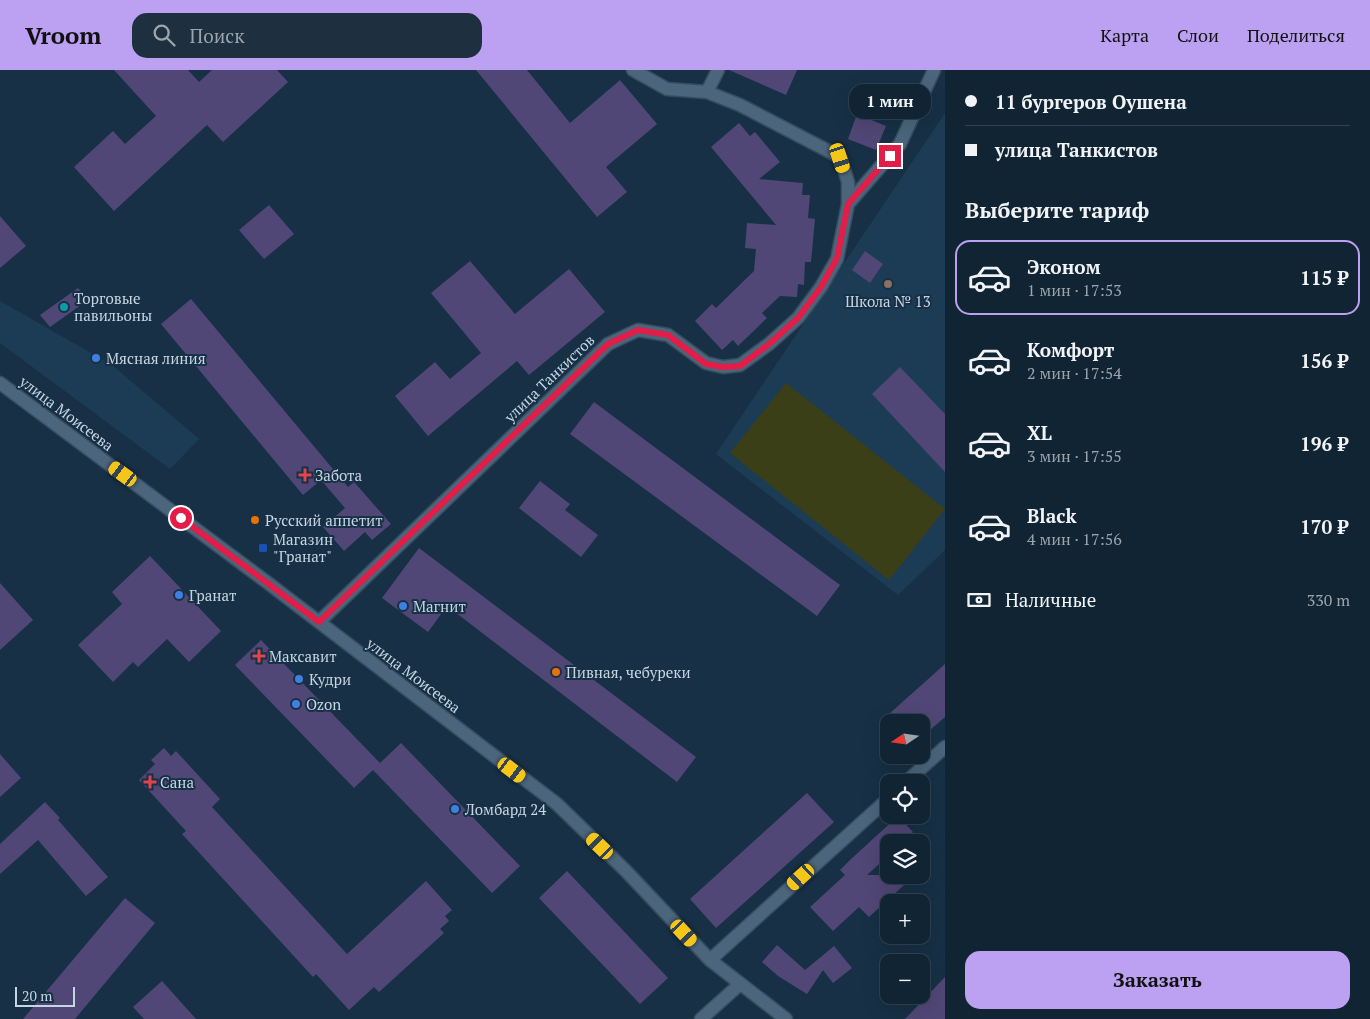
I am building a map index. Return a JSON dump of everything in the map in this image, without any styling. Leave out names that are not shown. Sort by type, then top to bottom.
[{"type":"street","points":[[633,70],[667,89],[707,92],[740,105],[840,158],[848,182],[848,204]]},
{"type":"street","points":[[707,92],[718,70]]},
{"type":"street","name":"улица Танкистов","points":[[319,622],[608,344],[638,330],[668,335],[706,364],[723,367],[740,366],[769,344],[798,318],[821,287],[837,258],[848,204],[900,144],[934,70]]},
{"type":"street","name":"улица Моисеева","points":[[0,383],[319,622],[557,804],[626,871],[710,960],[739,985],[786,1019]]},
{"type":"street","points":[[915,774],[945,747]]},
{"type":"street","points":[[710,960],[880,806]]},
{"type":"street","points":[[701,1019],[739,985]]},
{"type":"shaded area","name":"Школа № 13","points":[[945,113],[945,550],[898,595],[716,454]]},
{"type":"shaded area","points":[[0,301],[112,365],[199,439],[170,469],[0,343]]},
{"type":"green space","points":[[786,383],[945,509],[889,580],[730,453]]},
{"type":"building","points":[[114,70],[188,70],[199,82],[212,70],[277,70],[288,82],[223,142],[207,125],[114,211],[74,167],[113,131],[125,144],[156,116]]},
{"type":"building","points":[[476,70],[527,70],[570,123],[620,80],[657,124],[606,167],[627,192],[597,217]]},
{"type":"building","points":[[729,70],[797,70],[786,95]]},
{"type":"building","points":[[857,114],[886,126],[876,150],[848,139]]},
{"type":"building","points":[[739,123],[750,136],[755,132],[780,162],[759,179],[803,183],[802,195],[810,195],[808,218],[815,219],[811,262],[805,262],[804,285],[798,284],[797,297],[780,296],[762,313],[767,318],[738,346],[733,340],[722,350],[695,321],[712,304],[716,308],[754,271],[756,249],[745,248],[747,223],[776,225],[711,147]]},
{"type":"building","points":[[269,205],[294,234],[264,259],[239,230]]},
{"type":"building","points":[[0,216],[26,246],[0,268]]},
{"type":"building","points":[[865,251],[883,264],[870,283],[852,270]]},
{"type":"building","points":[[470,261],[515,314],[569,269],[605,312],[529,375],[517,361],[428,436],[395,396],[435,362],[450,379],[481,353],[431,293]]},
{"type":"building","name":"Торговые павильоны","points":[[78,288],[88,300],[50,327],[40,315]]},
{"type":"building","points":[[191,299],[348,487],[354,482],[391,524],[372,540],[365,532],[344,551],[323,527],[345,508],[321,480],[303,495],[161,324]]},
{"type":"building","points":[[900,367],[945,414],[945,472],[872,394]]},
{"type":"building","points":[[594,402],[840,585],[817,616],[570,434]]},
{"type":"building","points":[[540,481],[570,504],[565,510],[598,535],[581,557],[519,508]]},
{"type":"building","points":[[419,548],[696,757],[677,782],[447,606],[428,632],[382,598]]},
{"type":"building","points":[[150,556],[221,631],[189,662],[167,639],[138,667],[133,662],[113,682],[78,645],[122,604],[112,592]]},
{"type":"building","points":[[0,583],[33,620],[0,650]]},
{"type":"building","points":[[261,640],[380,763],[401,743],[520,866],[492,893],[373,770],[354,788],[235,665]]},
{"type":"building","points":[[945,664],[945,717],[930,730],[930,714],[889,714]]},
{"type":"building","points":[[164,748],[171,756],[176,751],[220,799],[212,807],[347,954],[426,881],[452,910],[445,916],[449,921],[440,929],[444,933],[379,992],[374,987],[349,1010],[316,974],[313,977],[182,834],[186,831],[139,780],[155,764],[151,760]]},
{"type":"building","points":[[0,754],[21,778],[0,797]]},
{"type":"building","points":[[807,793],[834,822],[716,928],[690,899]]},
{"type":"building","points":[[45,802],[60,818],[58,820],[108,877],[86,896],[38,840],[0,874],[0,844]]},
{"type":"building","points":[[889,824],[906,824],[913,832],[911,834],[880,834],[880,863],[867,875],[880,875],[880,884],[905,884],[894,894],[880,894],[880,907],[869,917],[859,907],[833,931],[810,907],[845,875],[840,870]]},
{"type":"building","points":[[567,871],[668,978],[640,1004],[539,898]]},
{"type":"building","points":[[125,898],[155,923],[75,1019],[23,1019]]},
{"type":"building","points":[[777,945],[805,970],[834,946],[852,968],[833,983],[823,970],[807,994],[778,976],[762,962]]},
{"type":"building","points":[[945,977],[945,1019],[905,1019],[919,1004],[930,1004],[930,993]]},
{"type":"building","points":[[162,981],[196,1019],[144,1019],[133,1007]]},
{"type":"place","name":"Школа № 13","points":[[888,284]]},
{"type":"place","name":"Торговые павильоны","points":[[64,307]]},
{"type":"place","name":"Мясная линия","points":[[96,358]]},
{"type":"place","name":"Забота","points":[[305,475]]},
{"type":"place","name":"Русский аппетит","points":[[255,520]]},
{"type":"place","name":"Магазин \"Гранат\"","points":[[263,548]]},
{"type":"place","name":"Гранат","points":[[179,595]]},
{"type":"place","name":"Магнит","points":[[403,606]]},
{"type":"place","name":"Максавит","points":[[259,656]]},
{"type":"place","name":"Пивная, чебуреки","points":[[556,672]]},
{"type":"place","name":"Кудри","points":[[299,679]]},
{"type":"place","name":"Ozon","points":[[296,704]]},
{"type":"place","name":"Сана","points":[[150,782]]},
{"type":"place","name":"Ломбард 24","points":[[455,809]]},
{"type":"route","points":[[181,518],[319,622],[608,344],[638,330],[668,335],[706,364],[723,367],[740,366],[769,344],[798,318],[821,287],[837,258],[848,204],[890,156]]}]
